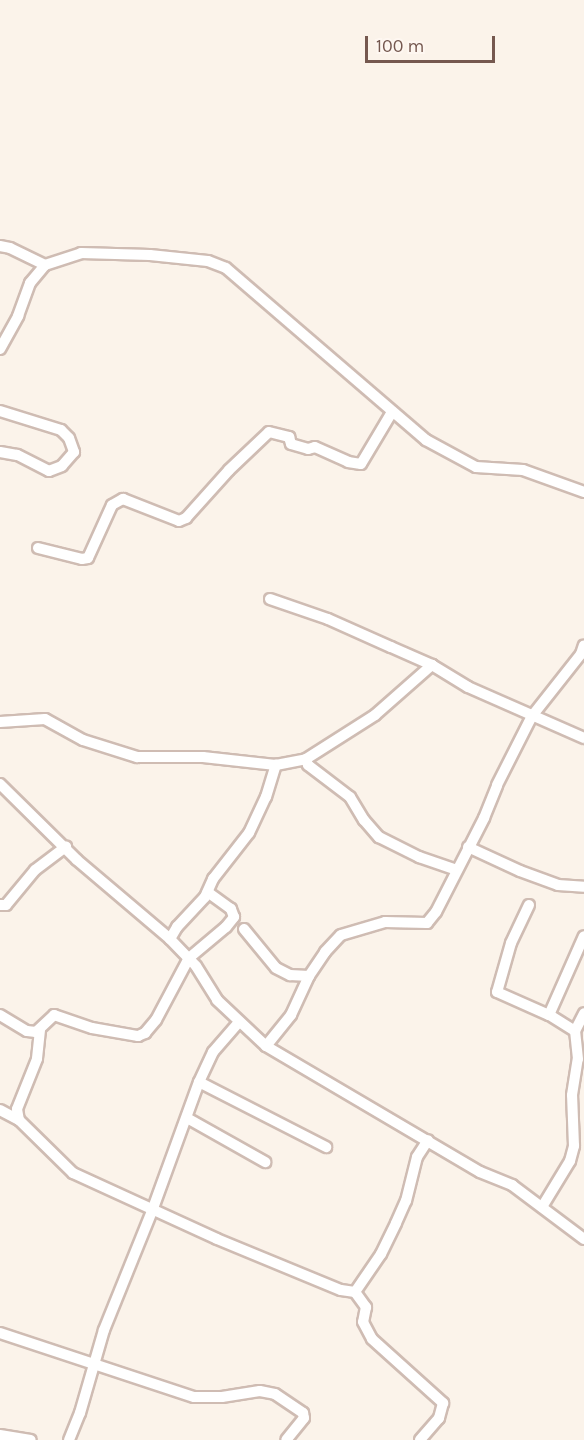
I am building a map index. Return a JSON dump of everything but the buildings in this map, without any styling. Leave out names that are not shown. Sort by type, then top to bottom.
[{"type":"street","points":[[0,246],[10,248],[45,265]]},
{"type":"street","points":[[0,349],[18,316],[30,283],[45,265],[81,253],[196,259],[226,268],[426,440],[476,467],[523,470],[584,492]]},
{"type":"street","points":[[0,411],[62,430],[69,438],[74,452],[62,466],[49,471],[17,455],[0,452]]},
{"type":"street","points":[[38,549],[82,559],[88,558],[112,505],[123,499],[179,521],[186,518],[229,470],[269,432],[289,437],[291,444],[308,449],[315,447],[348,462],[361,464],[392,412]]},
{"type":"street","points":[[270,599],[328,619],[432,665],[468,687],[584,738]]},
{"type":"street","points":[[266,1046],[291,1015],[309,976],[325,952],[341,935],[385,922],[427,923],[457,870],[532,716],[581,654],[584,645]]},
{"type":"street","points":[[0,722],[45,719],[83,740],[137,757],[204,758],[276,765],[306,759],[375,715],[432,665]]},
{"type":"street","points":[[306,759],[308,765],[350,797],[364,820],[379,837],[418,857],[457,870]]},
{"type":"street","points":[[170,939],[208,892],[227,860],[249,833],[266,797],[276,765]]},
{"type":"street","points":[[0,784],[66,847],[170,939],[189,958],[216,1000],[266,1046],[480,1172],[512,1185],[584,1239]]},
{"type":"street","points":[[0,905],[6,905],[35,870],[66,847]]},
{"type":"street","points":[[468,847],[520,872],[558,885],[584,887]]},
{"type":"street","points":[[19,1120],[17,1109],[37,1059],[40,1030],[54,1015],[92,1028],[138,1035],[145,1033],[156,1020],[189,958],[226,927],[234,917],[231,909],[208,892]]},
{"type":"street","points":[[529,905],[511,943],[497,992],[549,1015],[574,1031],[581,1058],[572,1095],[574,1146],[570,1161],[542,1207]]},
{"type":"street","points":[[244,929],[276,969],[290,975],[309,976]]},
{"type":"street","points":[[549,1015],[584,936]]},
{"type":"street","points":[[574,1031],[584,1013]]},
{"type":"street","points":[[0,1015],[27,1031],[40,1030]]},
{"type":"street","points":[[69,1440],[95,1365],[104,1330],[152,1211],[200,1082],[213,1052],[239,1022]]},
{"type":"street","points":[[200,1082],[326,1147]]},
{"type":"street","points":[[0,1110],[19,1120],[73,1173],[152,1211],[341,1290],[355,1292],[366,1307],[363,1322],[372,1339],[443,1403],[439,1418],[420,1440]]},
{"type":"street","points":[[187,1118],[265,1162]]},
{"type":"street","points":[[355,1292],[381,1254],[396,1223],[406,1201],[417,1157],[428,1140]]},
{"type":"street","points":[[0,1334],[194,1396],[222,1397],[260,1391],[275,1394],[303,1413],[304,1418],[286,1440]]},
{"type":"street","points":[[0,1435],[31,1440]]}]
